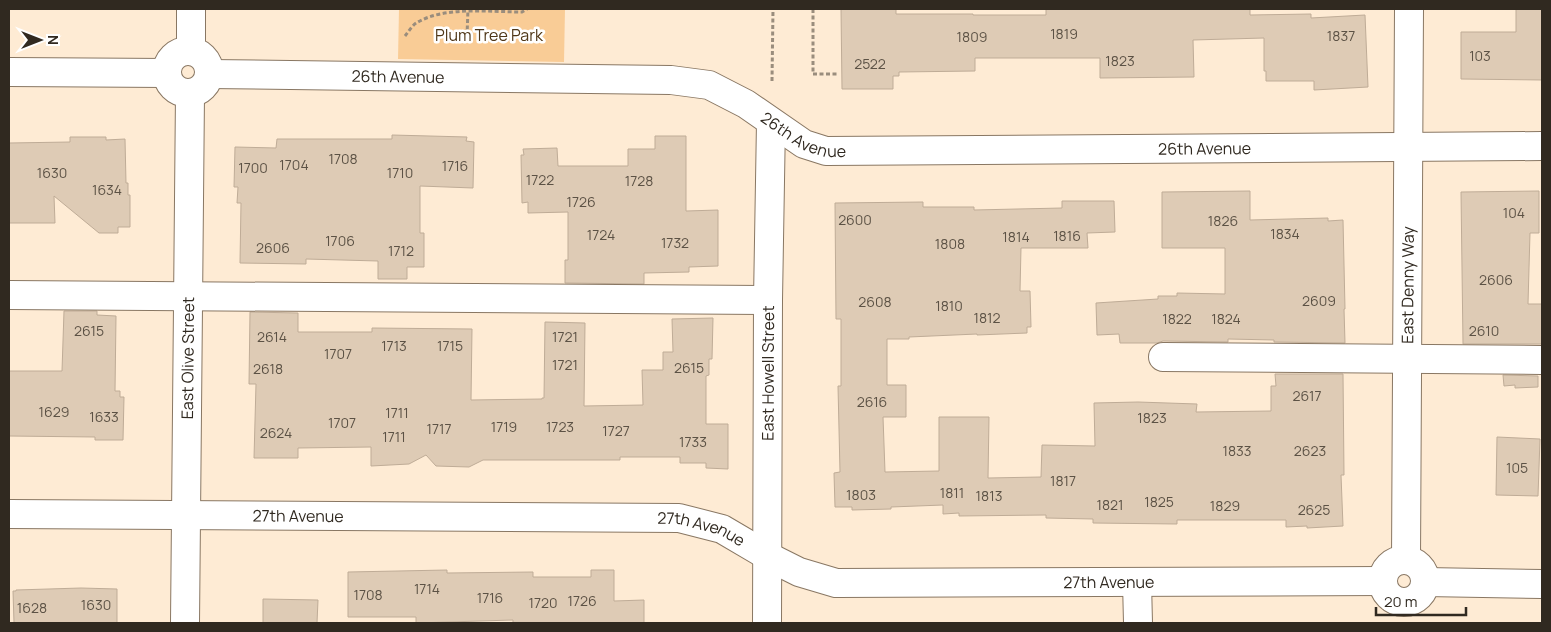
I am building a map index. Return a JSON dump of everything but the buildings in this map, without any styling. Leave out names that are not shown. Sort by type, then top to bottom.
[{"type":"street","points":[[191,9],[191,51]]},
{"type":"street","name":"East Denny Way","points":[[1406,560],[1408,9]]},
{"type":"street","points":[[191,51],[199,54],[204,59],[208,65],[209,74],[205,86],[190,94],[179,92],[173,88],[167,73],[169,62],[173,57],[179,53],[191,51]]},
{"type":"street","points":[[9,72],[167,73]]},
{"type":"street","name":"26th Avenue","points":[[209,74],[670,80],[709,86],[746,104],[804,144],[826,151],[1542,146]]},
{"type":"street","name":"East Olive Street","points":[[184,623],[190,94]]},
{"type":"street","name":"East Howell Street","points":[[767,623],[768,300],[771,122]]},
{"type":"street","points":[[9,295],[768,300]]},
{"type":"street","points":[[1163,357],[1542,360]]},
{"type":"street","name":"27th Avenue","points":[[9,514],[678,518],[722,529],[767,556],[799,572],[836,583],[1383,581]]},
{"type":"street","points":[[1406,560],[1420,567],[1424,574],[1425,582],[1421,594],[1405,613],[1395,600],[1389,596],[1383,581],[1386,570],[1390,565],[1406,560]]},
{"type":"street","points":[[1137,582],[1138,623]]},
{"type":"street","points":[[1425,582],[1542,584]]},
{"type":"path","points":[[405,36],[417,22],[442,13],[468,10],[522,12],[527,9]]},
{"type":"path","points":[[772,81],[773,9]]},
{"type":"path","points":[[813,9],[813,74],[839,74]]},
{"type":"path","points":[[467,36],[468,10]]},
{"type":"green space","name":"Plum Tree Park","points":[[399,9],[565,9],[564,62],[398,59]]}]
